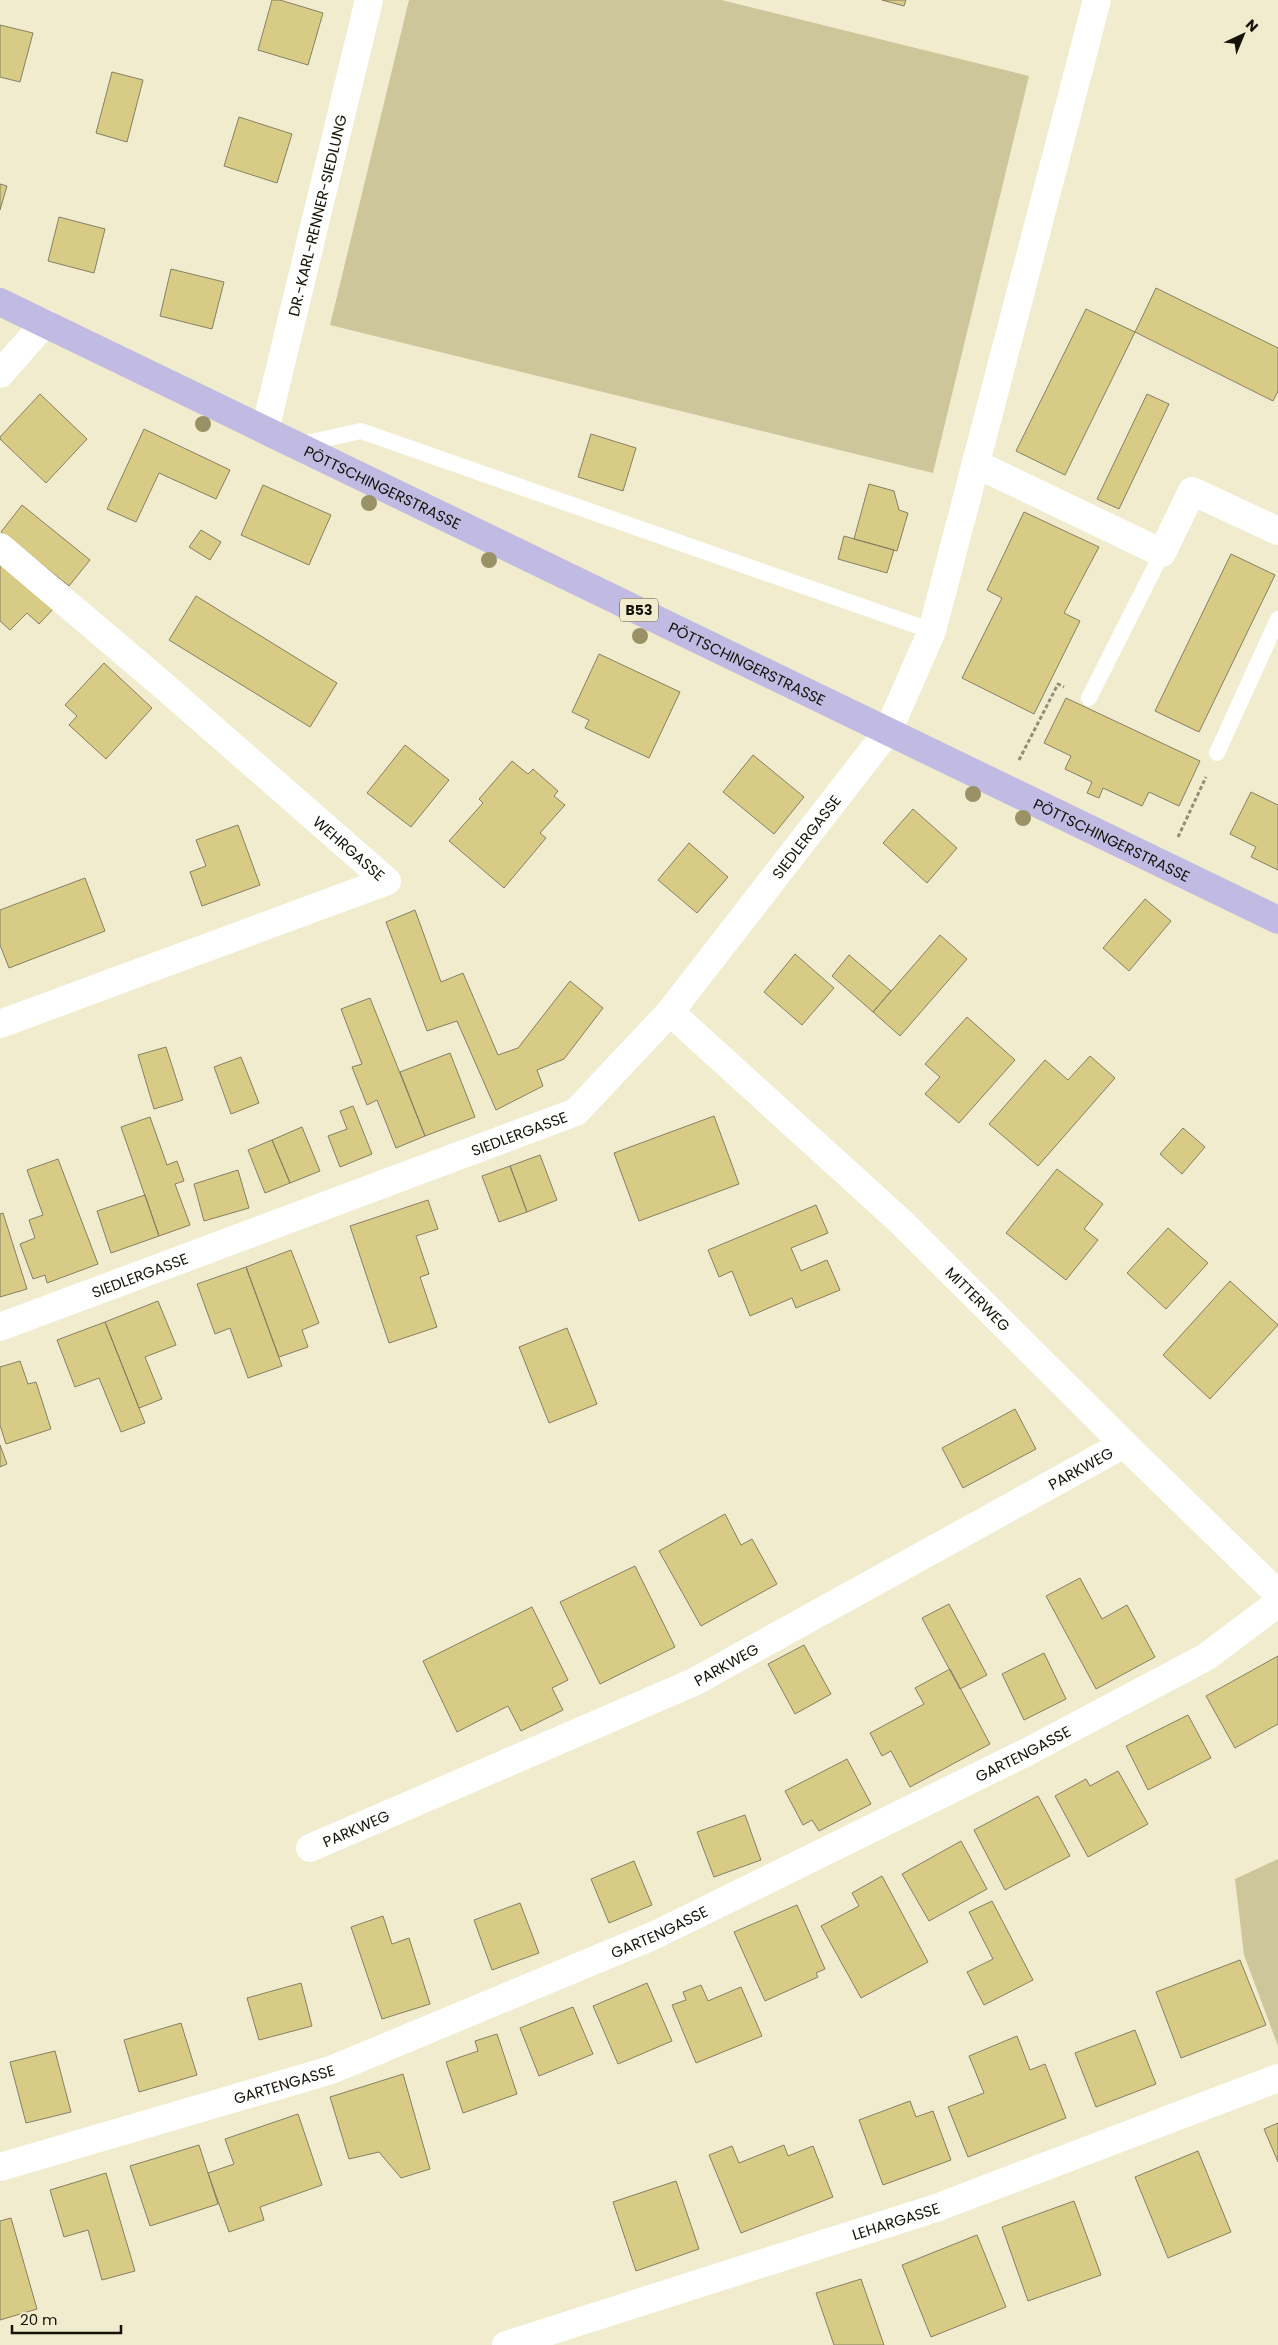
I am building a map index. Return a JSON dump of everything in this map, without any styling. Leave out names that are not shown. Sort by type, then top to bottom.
[{"type":"main road","name":"PÖTTSCHINGERSTRASSE","points":[[0,302],[1278,920]]},
{"type":"street","name":"DR.-KARL-RENNER-SIEDLUNG","points":[[265,430],[368,0]]},
{"type":"street","name":"SIEDLERGASSE","points":[[0,1327],[576,1112],[670,1012],[888,730],[932,631],[1097,0]]},
{"type":"street","points":[[0,374],[45,324]]},
{"type":"street","points":[[976,464],[1162,553],[1192,491],[1278,531]]},
{"type":"street","name":"WEHRGASSE","points":[[0,547],[157,680],[387,881],[0,1024]]},
{"type":"street","name":"MITTERWEG","points":[[670,1012],[900,1221],[1278,1594]]},
{"type":"street","name":"PARKWEG","points":[[310,1848],[694,1682],[1124,1444]]},
{"type":"street","name":"GARTENGASSE","points":[[0,2167],[331,2070],[655,1935],[1035,1748],[1206,1657],[1278,1603]]},
{"type":"street","name":"LEHARGASSE","points":[[506,2345],[936,2208],[1278,2078]]},
{"type":"lane","points":[[296,445],[361,431],[932,631]]},
{"type":"lane","points":[[1090,698],[1162,553]]},
{"type":"lane","points":[[1217,753],[1278,619]]},
{"type":"path","points":[[1005,787],[1058,684],[1090,698]]},
{"type":"path","points":[[1177,839],[1217,753]]},
{"type":"shaded area","points":[[409,0],[721,0],[1029,76],[933,473],[330,325]]},
{"type":"shaded area","points":[[1278,1859],[1278,2046],[1244,1955],[1235,1879]]},
{"type":"building","points":[[272,0],[280,0],[323,13],[308,65],[258,50]]},
{"type":"building","points":[[882,0],[906,0],[904,6]]},
{"type":"building","points":[[0,25],[33,33],[20,82],[0,77]]},
{"type":"building","points":[[112,72],[143,80],[127,142],[96,133]]},
{"type":"building","points":[[239,117],[292,134],[277,183],[224,166]]},
{"type":"building","points":[[0,184],[7,186],[0,210]]},
{"type":"building","points":[[59,217],[105,229],[94,273],[48,261]]},
{"type":"building","points":[[171,269],[224,282],[212,329],[160,316]]},
{"type":"building","points":[[1156,288],[1278,348],[1278,391],[1273,401],[1135,332]]},
{"type":"building","points":[[1086,309],[1135,332],[1065,475],[1016,451]]},
{"type":"building","points":[[40,394],[87,439],[46,483],[0,439]]},
{"type":"building","points":[[1147,394],[1169,404],[1119,509],[1097,499]]},
{"type":"building","points":[[144,429],[230,470],[216,499],[159,473],[136,522],[107,509]]},
{"type":"building","points":[[591,434],[636,448],[623,491],[578,477]]},
{"type":"building","points":[[869,484],[894,491],[899,510],[908,513],[897,551],[854,539]]},
{"type":"building","points":[[263,485],[331,515],[309,565],[241,535]]},
{"type":"building","points":[[22,505],[90,560],[69,586],[1,532]]},
{"type":"building","points":[[1024,512],[1099,547],[1064,613],[1080,621],[1034,714],[962,678],[1002,598],[987,590]]},
{"type":"building","points":[[201,530],[221,542],[210,560],[189,547]]},
{"type":"building","points":[[844,536],[894,550],[887,573],[838,559]]},
{"type":"building","points":[[1231,554],[1275,575],[1199,732],[1155,711]]},
{"type":"building","points":[[0,557],[54,608],[39,624],[27,613],[10,630],[0,621]]},
{"type":"building","points":[[196,596],[337,683],[310,727],[169,640]]},
{"type":"building","points":[[599,654],[680,692],[649,758],[585,728],[589,720],[572,712]]},
{"type":"building","points":[[104,663],[152,708],[106,759],[69,725],[77,716],[65,705]]},
{"type":"building","points":[[1066,698],[1200,761],[1179,806],[1149,792],[1142,806],[1103,788],[1099,798],[1087,793],[1092,782],[1065,769],[1071,756],[1044,743]]},
{"type":"building","points":[[405,745],[449,780],[411,827],[367,793]]},
{"type":"building","points":[[753,755],[804,797],[774,834],[723,792]]},
{"type":"building","points":[[512,761],[528,774],[533,769],[558,791],[554,796],[565,805],[540,833],[546,838],[504,888],[449,841],[483,803],[479,799]]},
{"type":"building","points":[[1251,792],[1278,805],[1278,870],[1251,857],[1256,847],[1230,834]]},
{"type":"building","points":[[913,809],[957,848],[927,883],[883,843]]},
{"type":"building","points":[[238,825],[260,885],[202,906],[190,872],[206,866],[196,840]]},
{"type":"building","points":[[689,843],[728,877],[697,913],[658,880]]},
{"type":"building","points":[[85,878],[105,931],[9,968],[0,945],[0,910]]},
{"type":"building","points":[[1145,899],[1171,921],[1129,971],[1103,948]]},
{"type":"building","points":[[415,910],[441,982],[463,973],[498,1055],[518,1048],[570,981],[603,1008],[564,1059],[537,1070],[543,1086],[496,1110],[457,1021],[427,1031],[386,922]]},
{"type":"building","points":[[940,935],[967,959],[900,1036],[873,1012]]},
{"type":"building","points":[[795,954],[834,988],[802,1025],[764,992]]},
{"type":"building","points":[[849,955],[891,991],[873,1012],[832,976]]},
{"type":"building","points":[[370,998],[425,1136],[396,1148],[377,1100],[367,1105],[352,1067],[362,1064],[341,1009]]},
{"type":"building","points":[[967,1017],[1015,1060],[959,1123],[925,1094],[940,1077],[925,1064]]},
{"type":"building","points":[[166,1047],[183,1100],[154,1109],[138,1055]]},
{"type":"building","points":[[450,1053],[475,1117],[425,1136],[400,1072]]},
{"type":"building","points":[[1090,1056],[1115,1078],[1038,1166],[989,1124],[1045,1060],[1068,1080]]},
{"type":"building","points":[[241,1057],[259,1103],[231,1114],[214,1067]]},
{"type":"building","points":[[353,1106],[372,1154],[340,1167],[328,1136],[347,1129],[340,1111]]},
{"type":"building","points":[[714,1116],[739,1184],[639,1221],[614,1153]]},
{"type":"building","points":[[150,1117],[167,1165],[177,1161],[184,1181],[175,1184],[190,1225],[159,1236],[121,1127]]},
{"type":"building","points":[[302,1127],[320,1171],[290,1183],[272,1140]]},
{"type":"building","points":[[1183,1128],[1205,1147],[1182,1174],[1160,1154]]},
{"type":"building","points":[[272,1140],[290,1183],[265,1193],[248,1150]]},
{"type":"building","points":[[540,1155],[557,1200],[527,1212],[510,1166]]},
{"type":"building","points":[[58,1159],[98,1264],[47,1283],[45,1275],[33,1279],[20,1244],[35,1238],[29,1220],[43,1215],[27,1170]]},
{"type":"building","points":[[510,1166],[527,1212],[499,1222],[482,1176]]},
{"type":"building","points":[[1057,1169],[1103,1204],[1084,1229],[1098,1240],[1066,1280],[1006,1233]]},
{"type":"building","points":[[238,1170],[249,1208],[204,1221],[194,1184]]},
{"type":"building","points":[[145,1195],[159,1236],[111,1253],[97,1211]]},
{"type":"building","points":[[428,1200],[438,1229],[416,1236],[429,1274],[420,1277],[437,1327],[389,1343],[350,1226]]},
{"type":"building","points":[[816,1205],[828,1233],[791,1248],[801,1271],[827,1260],[840,1290],[796,1308],[792,1298],[750,1316],[732,1271],[719,1277],[708,1250]]},
{"type":"building","points":[[3,1213],[27,1289],[0,1297],[0,1214]]},
{"type":"building","points":[[1168,1228],[1208,1263],[1166,1309],[1127,1273]]},
{"type":"building","points":[[291,1250],[319,1323],[302,1330],[308,1347],[279,1357],[246,1267]]},
{"type":"building","points":[[246,1267],[282,1366],[248,1378],[230,1328],[215,1334],[197,1284]]},
{"type":"building","points":[[1230,1281],[1278,1325],[1210,1399],[1163,1355]]},
{"type":"building","points":[[158,1301],[176,1345],[145,1357],[162,1399],[139,1408],[105,1322]]},
{"type":"building","points":[[105,1322],[145,1423],[121,1432],[99,1378],[75,1387],[57,1340]]},
{"type":"building","points":[[567,1328],[597,1404],[549,1423],[519,1347]]},
{"type":"building","points":[[20,1361],[28,1384],[36,1382],[51,1429],[6,1444],[0,1425],[0,1367]]},
{"type":"building","points":[[1015,1409],[1036,1449],[963,1488],[942,1448]]},
{"type":"building","points":[[0,1445],[7,1464],[0,1467]]},
{"type":"building","points":[[725,1514],[741,1545],[752,1539],[777,1584],[701,1626],[659,1551]]},
{"type":"building","points":[[635,1566],[675,1647],[600,1684],[560,1602]]},
{"type":"building","points":[[1080,1578],[1102,1619],[1127,1605],[1155,1657],[1096,1689],[1046,1596]]},
{"type":"building","points":[[949,1604],[987,1675],[960,1689],[922,1618]]},
{"type":"building","points":[[532,1607],[568,1680],[552,1688],[563,1710],[521,1731],[508,1706],[457,1732],[423,1661]]},
{"type":"building","points":[[804,1645],[831,1694],[795,1714],[768,1664]]},
{"type":"building","points":[[1044,1653],[1066,1699],[1024,1720],[1002,1674]]},
{"type":"building","points":[[1278,1656],[1278,1724],[1235,1748],[1206,1696]]},
{"type":"building","points":[[950,1669],[990,1744],[910,1787],[891,1751],[882,1756],[870,1733],[924,1704],[915,1688]]},
{"type":"building","points":[[1188,1715],[1211,1758],[1148,1790],[1126,1746]]},
{"type":"building","points":[[847,1759],[871,1804],[819,1831],[812,1820],[803,1825],[785,1791]]},
{"type":"building","points":[[1118,1771],[1148,1824],[1088,1857],[1055,1796],[1086,1779],[1090,1786]]},
{"type":"building","points":[[1038,1796],[1070,1856],[1005,1890],[974,1830]]},
{"type":"building","points":[[745,1815],[761,1860],[714,1877],[697,1832]]},
{"type":"building","points":[[961,1841],[987,1889],[929,1921],[902,1874]]},
{"type":"building","points":[[634,1861],[652,1905],[609,1923],[591,1879]]},
{"type":"building","points":[[882,1876],[928,1962],[861,1998],[821,1926],[859,1906],[852,1893]]},
{"type":"building","points":[[992,1901],[1033,1980],[984,2005],[967,1972],[993,1959],[969,1912]]},
{"type":"building","points":[[520,1903],[539,1953],[492,1970],[474,1920]]},
{"type":"building","points":[[797,1905],[825,1969],[816,1973],[818,1977],[765,2001],[734,1932]]},
{"type":"building","points":[[383,1916],[392,1944],[409,1938],[430,2004],[382,2019],[351,1927]]},
{"type":"building","points":[[1240,1960],[1266,2025],[1181,2058],[1156,1992]]},
{"type":"building","points":[[301,1983],[312,2026],[259,2040],[247,1998]]},
{"type":"building","points":[[647,1983],[672,2041],[618,2064],[593,2006]]},
{"type":"building","points":[[701,1985],[708,2001],[741,1987],[762,2036],[696,2063],[672,2005],[686,2000],[683,1992]]},
{"type":"building","points":[[573,2007],[593,2054],[539,2076],[520,2028]]},
{"type":"building","points":[[181,2023],[197,2075],[139,2092],[124,2040]]},
{"type":"building","points":[[1135,2030],[1156,2084],[1096,2107],[1075,2053]]},
{"type":"building","points":[[497,2034],[517,2094],[463,2113],[446,2062],[478,2051],[475,2041]]},
{"type":"building","points":[[1017,2036],[1030,2070],[1045,2064],[1066,2118],[968,2157],[948,2107],[984,2093],[969,2056]]},
{"type":"building","points":[[55,2051],[71,2112],[26,2123],[10,2062]]},
{"type":"building","points":[[403,2074],[430,2169],[401,2178],[379,2152],[349,2159],[330,2097]]},
{"type":"building","points":[[910,2101],[916,2117],[933,2111],[951,2160],[883,2185],[859,2120]]},
{"type":"building","points":[[298,2114],[322,2185],[260,2207],[264,2220],[229,2232],[208,2173],[234,2164],[225,2139]]},
{"type":"building","points":[[1278,2123],[1278,2162],[1264,2129]]},
{"type":"building","points":[[199,2145],[218,2204],[150,2226],[130,2166]]},
{"type":"building","points":[[784,2145],[788,2156],[813,2146],[833,2197],[741,2233],[709,2155],[732,2146],[739,2163]]},
{"type":"building","points":[[1198,2151],[1231,2232],[1168,2258],[1135,2177]]},
{"type":"building","points":[[106,2173],[135,2271],[102,2280],[88,2230],[64,2237],[50,2190]]},
{"type":"building","points":[[676,2181],[699,2249],[636,2271],[613,2202]]},
{"type":"building","points":[[1074,2201],[1101,2275],[1028,2301],[1002,2227]]},
{"type":"building","points":[[11,2218],[37,2309],[0,2320],[0,2221]]},
{"type":"building","points":[[977,2235],[1006,2307],[931,2337],[902,2265]]},
{"type":"building","points":[[861,2279],[884,2345],[834,2345],[816,2293]]}]
